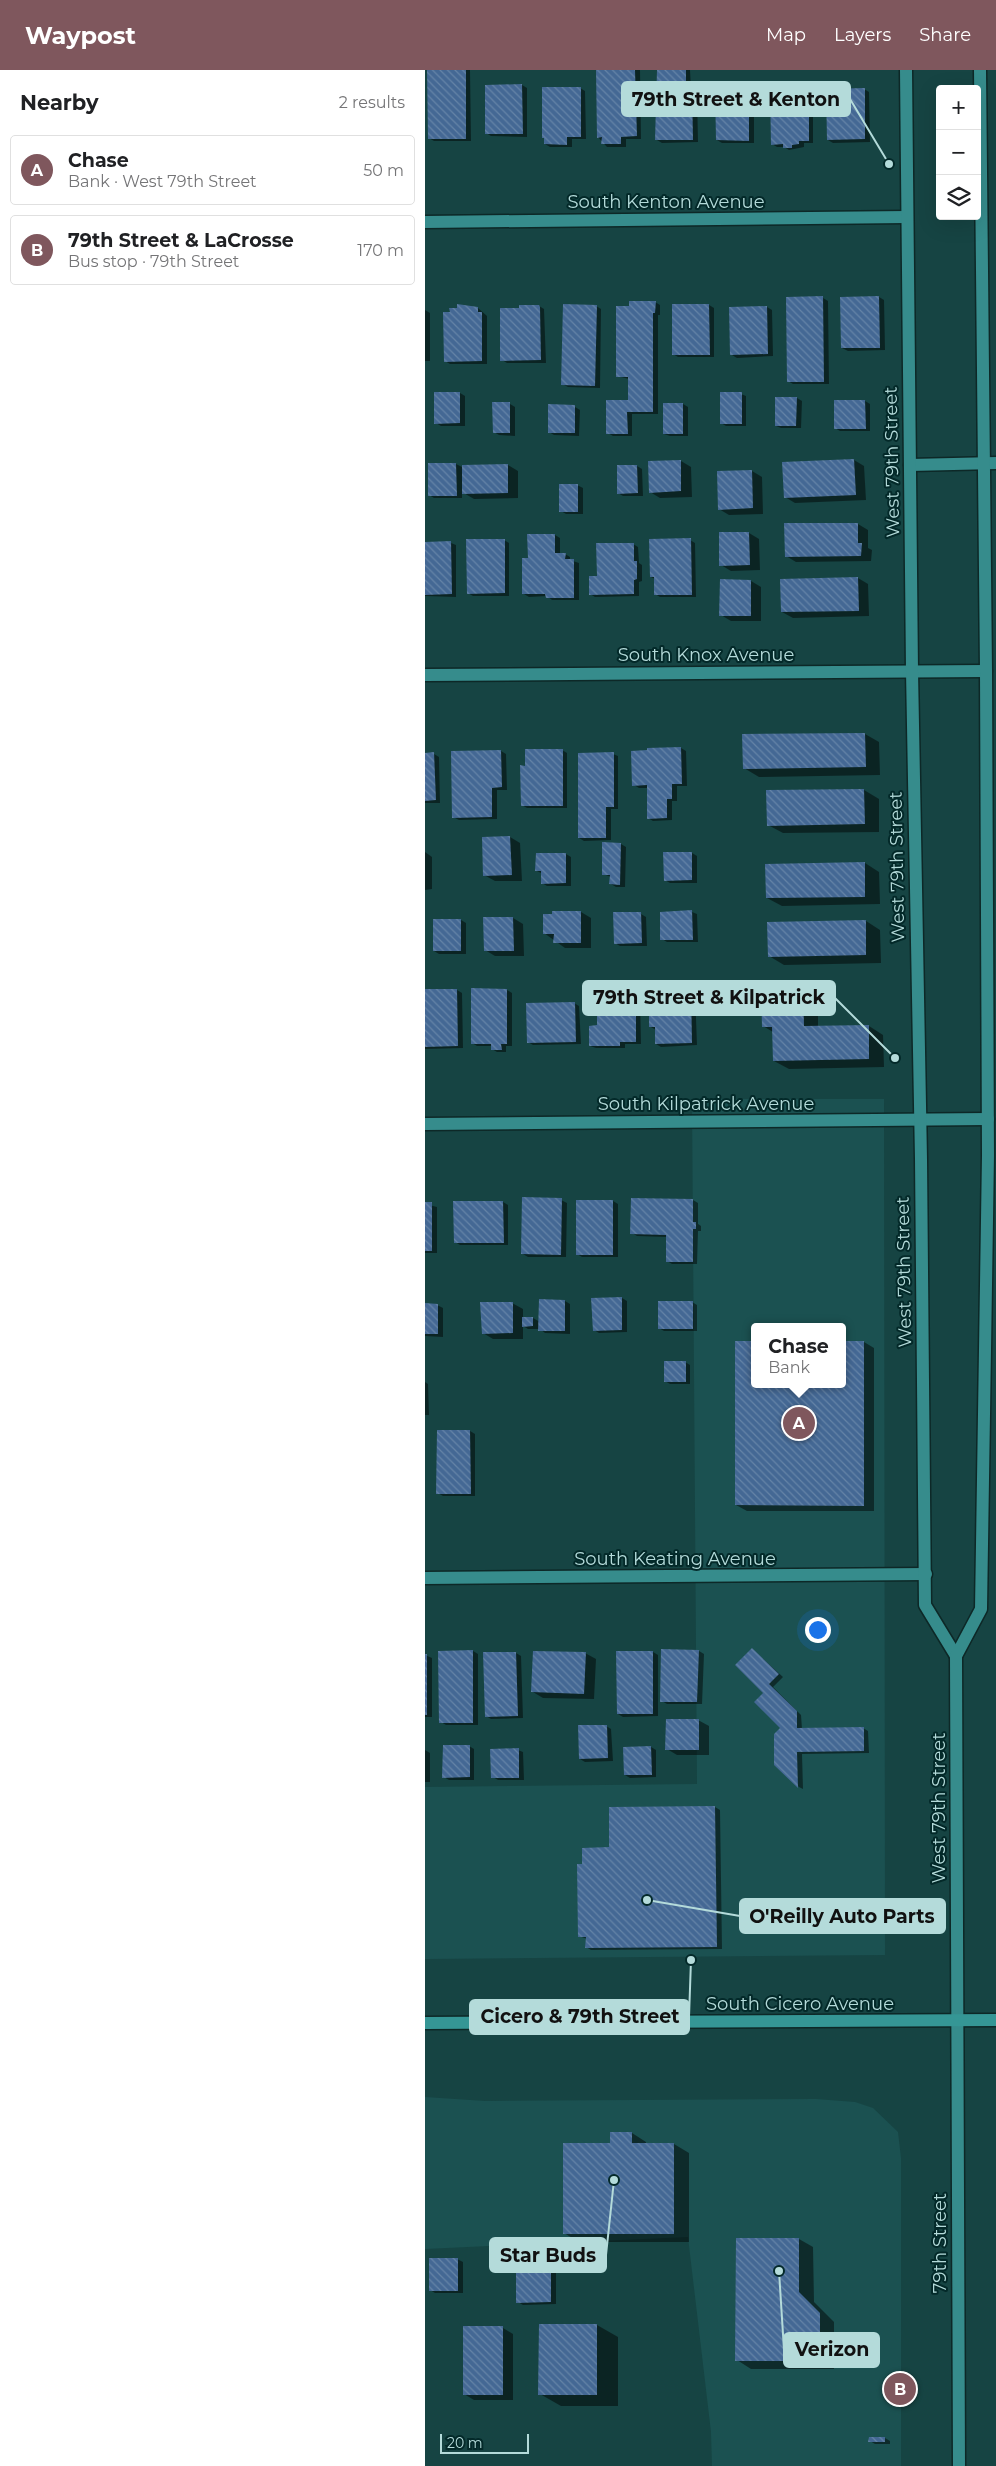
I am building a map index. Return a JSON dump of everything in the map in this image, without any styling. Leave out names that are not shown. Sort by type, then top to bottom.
[{"type":"main road","name":"West 79th Street","points":[[906,70],[925,1605],[956,1656]]},
{"type":"main road","name":"West 79th Street","points":[[957,2020],[956,1656],[981,1609],[987,1119],[987,671],[990,463],[980,70]]},
{"type":"main road","name":"South Kenton Avenue","points":[[425,222],[907,218]]},
{"type":"main road","points":[[910,464],[990,463]]},
{"type":"main road","name":"South Knox Avenue","points":[[425,675],[987,671]]},
{"type":"main road","name":"South Kilpatrick Avenue","points":[[425,1124],[987,1119]]},
{"type":"main road","name":"South Keating Avenue","points":[[425,1578],[926,1574]]},
{"type":"main road","name":"79th Street","points":[[957,2020],[959,2466]]},
{"type":"main road","name":"South Cicero Avenue","points":[[425,2023],[996,2020]]},
{"type":"shaded area","points":[[692,1099],[884,1099],[885,1955],[425,1959],[425,1787],[697,1784]]},
{"type":"shaded area","points":[[425,2097],[485,2101],[816,2099],[855,2102],[873,2108],[898,2132],[901,2158],[901,2466],[712,2466],[711,2432],[688,2237],[425,2249]]},
{"type":"building","points":[[427,70],[466,70],[466,139],[428,139]]},
{"type":"building","points":[[596,70],[635,70],[637,136],[621,137],[621,144],[601,144],[602,137],[597,138]]},
{"type":"building","points":[[657,70],[686,70],[686,88],[692,88],[693,140],[655,140]]},
{"type":"building","points":[[522,84],[523,134],[485,134],[485,85]]},
{"type":"building","points":[[542,87],[581,87],[581,137],[567,137],[567,145],[544,144],[544,138],[542,138]]},
{"type":"building","points":[[715,88],[749,88],[749,141],[716,140]]},
{"type":"building","points":[[770,88],[809,88],[809,141],[799,141],[799,144],[792,145],[792,148],[783,148],[783,144],[771,145]]},
{"type":"building","points":[[865,88],[865,139],[827,140],[826,89]]},
{"type":"building","points":[[823,296],[824,382],[787,382],[786,297]]},
{"type":"building","points":[[879,296],[880,348],[841,348],[840,297]]},
{"type":"building","points":[[629,301],[656,301],[655,313],[653,313],[653,412],[627,412],[628,434],[606,434],[606,400],[628,400],[628,377],[616,377],[616,306],[629,306]]},
{"type":"building","points":[[457,304],[478,307],[478,312],[482,312],[482,361],[444,362],[443,312],[450,312],[449,308],[457,308]]},
{"type":"building","points":[[563,304],[597,305],[595,386],[561,385]]},
{"type":"building","points":[[672,304],[709,304],[710,355],[672,355]]},
{"type":"building","points":[[519,305],[539,305],[540,307],[541,360],[500,361],[500,308],[519,308]]},
{"type":"building","points":[[767,306],[768,354],[730,355],[729,307]]},
{"type":"building","points":[[434,392],[460,392],[460,423],[434,424]]},
{"type":"building","points":[[720,392],[742,392],[742,424],[720,424]]},
{"type":"building","points":[[775,397],[797,397],[796,426],[775,426]]},
{"type":"building","points":[[834,400],[865,400],[866,429],[834,429]]},
{"type":"building","points":[[492,402],[510,402],[510,433],[493,433]]},
{"type":"building","points":[[663,403],[683,403],[683,434],[663,434]]},
{"type":"building","points":[[548,404],[575,405],[575,433],[548,433]]},
{"type":"building","points":[[854,459],[856,495],[784,498],[782,462]]},
{"type":"building","points":[[681,460],[681,491],[649,493],[648,461]]},
{"type":"building","points":[[428,463],[456,463],[457,496],[428,496]]},
{"type":"building","points":[[508,464],[508,493],[462,494],[462,465]]},
{"type":"building","points":[[617,465],[637,465],[638,493],[617,494]]},
{"type":"building","points":[[752,470],[753,508],[718,510],[717,471]]},
{"type":"building","points":[[559,484],[578,484],[578,512],[559,512]]},
{"type":"building","points":[[784,523],[858,523],[858,543],[862,543],[861,556],[785,557]]},
{"type":"building","points":[[719,532],[749,532],[750,565],[719,566]]},
{"type":"building","points":[[527,534],[555,534],[555,553],[566,553],[565,559],[574,559],[574,598],[546,598],[545,594],[522,594],[522,558],[528,558]]},
{"type":"building","points":[[691,538],[692,595],[654,595],[654,577],[650,577],[649,539]]},
{"type":"building","points":[[466,539],[505,539],[505,593],[467,594]]},
{"type":"building","points":[[451,541],[452,594],[425,595],[425,542]]},
{"type":"building","points":[[596,543],[634,543],[637,579],[634,580],[634,594],[589,595],[589,576],[597,576]]},
{"type":"building","points":[[858,577],[859,611],[781,612],[780,579]]},
{"type":"building","points":[[720,579],[751,580],[751,616],[719,616]]},
{"type":"building","points":[[865,733],[866,767],[743,769],[742,734]]},
{"type":"building","points":[[681,747],[682,784],[672,784],[672,799],[667,799],[667,818],[647,819],[647,785],[632,786],[631,751],[647,750],[647,748]]},
{"type":"building","points":[[525,749],[563,749],[563,806],[521,806],[520,765],[525,766]]},
{"type":"building","points":[[501,750],[502,787],[492,788],[492,817],[452,818],[451,751]]},
{"type":"building","points":[[434,752],[436,800],[425,801],[425,753]]},
{"type":"building","points":[[614,752],[614,807],[606,807],[606,838],[578,838],[578,753]]},
{"type":"building","points":[[864,789],[865,824],[767,826],[766,790]]},
{"type":"building","points":[[510,836],[512,875],[483,876],[482,837]]},
{"type":"building","points":[[602,842],[621,843],[620,885],[609,884],[610,875],[602,875]]},
{"type":"building","points":[[663,852],[692,852],[692,880],[664,881]]},
{"type":"building","points":[[536,853],[566,853],[566,883],[541,884],[541,871],[535,871]]},
{"type":"building","points":[[865,862],[865,897],[766,898],[765,864]]},
{"type":"building","points":[[692,910],[693,940],[660,940],[660,912]]},
{"type":"building","points":[[552,911],[581,911],[581,943],[553,943],[554,934],[543,934],[543,914],[552,914]]},
{"type":"building","points":[[613,912],[641,912],[642,943],[614,944]]},
{"type":"building","points":[[483,917],[513,917],[514,951],[484,951]]},
{"type":"building","points":[[433,919],[461,919],[461,951],[433,951]]},
{"type":"building","points":[[866,920],[866,955],[768,957],[767,922]]},
{"type":"building","points":[[803,984],[804,1026],[869,1025],[869,1059],[773,1061],[772,1027],[762,1027],[761,985]]},
{"type":"building","points":[[471,988],[507,989],[507,1044],[501,1044],[502,1050],[491,1050],[491,1044],[471,1044]]},
{"type":"building","points":[[691,988],[692,1043],[655,1044],[655,1027],[649,1027],[649,989]]},
{"type":"building","points":[[425,989],[457,989],[458,1046],[425,1047]]},
{"type":"building","points":[[597,994],[636,994],[636,1042],[620,1042],[620,1046],[589,1046],[589,1026],[597,1025]]},
{"type":"building","points":[[575,1002],[576,1042],[527,1043],[526,1003]]},
{"type":"building","points":[[522,1197],[562,1198],[561,1255],[521,1254]]},
{"type":"building","points":[[631,1198],[693,1199],[693,1222],[696,1222],[696,1229],[693,1229],[693,1262],[666,1262],[666,1235],[630,1234]]},
{"type":"building","points":[[576,1200],[613,1200],[613,1255],[576,1255]]},
{"type":"building","points":[[453,1201],[503,1201],[504,1243],[454,1243]]},
{"type":"building","points":[[425,1202],[432,1202],[432,1251],[425,1251]]},
{"type":"building","points":[[622,1297],[622,1330],[593,1331],[591,1298]]},
{"type":"building","points":[[539,1299],[565,1300],[565,1331],[538,1331]]},
{"type":"building","points":[[658,1301],[693,1301],[693,1329],[658,1329]]},
{"type":"building","points":[[480,1302],[513,1302],[513,1333],[482,1334]]},
{"type":"building","points":[[425,1303],[438,1304],[438,1334],[425,1334]]},
{"type":"building","points":[[522,1317],[533,1317],[533,1326],[522,1327]]},
{"type":"building","points":[[735,1341],[751,1341],[751,1388],[846,1388],[846,1341],[864,1341],[864,1506],[735,1505]]},
{"type":"building","points":[[664,1361],[686,1361],[686,1382],[664,1382]]},
{"type":"building","points":[[437,1430],[470,1430],[471,1494],[436,1494]]},
{"type":"building","points":[[752,1648],[779,1674],[769,1684],[797,1711],[797,1728],[864,1727],[864,1751],[797,1752],[798,1788],[774,1765],[774,1734],[780,1728],[754,1702],[763,1693],[735,1665]]},
{"type":"building","points":[[661,1649],[699,1650],[697,1702],[660,1702]]},
{"type":"building","points":[[473,1650],[473,1723],[439,1723],[438,1651]]},
{"type":"building","points":[[533,1651],[586,1652],[584,1694],[531,1692]]},
{"type":"building","points":[[616,1651],[653,1651],[653,1714],[617,1714]]},
{"type":"building","points":[[483,1652],[516,1652],[518,1716],[485,1717]]},
{"type":"building","points":[[425,1654],[427,1654],[427,1715],[425,1715]]},
{"type":"building","points":[[666,1719],[699,1719],[699,1750],[665,1750]]},
{"type":"building","points":[[578,1725],[607,1725],[608,1758],[579,1759]]},
{"type":"building","points":[[443,1745],[470,1745],[470,1777],[442,1778]]},
{"type":"building","points":[[651,1746],[652,1775],[624,1775],[623,1747]]},
{"type":"building","points":[[519,1748],[519,1778],[491,1778],[490,1749]]},
{"type":"building","points":[[715,1806],[717,1947],[585,1948],[586,1937],[578,1937],[577,1864],[582,1864],[582,1848],[609,1847],[609,1807]]},
{"type":"building","points":[[610,2132],[632,2132],[632,2143],[674,2143],[674,2234],[563,2234],[563,2143],[610,2143]]},
{"type":"building","points":[[736,2238],[799,2238],[799,2292],[820,2313],[820,2361],[735,2361]]},
{"type":"building","points":[[429,2258],[458,2258],[458,2291],[429,2291]]},
{"type":"building","points":[[551,2268],[551,2302],[516,2303],[516,2269]]},
{"type":"building","points":[[539,2324],[597,2324],[597,2395],[538,2395]]},
{"type":"building","points":[[463,2326],[503,2326],[503,2395],[463,2395]]},
{"type":"building","points":[[869,2437],[885,2437],[885,2442],[868,2442]]},
{"type":"place","name":"79th Street & Kenton","points":[[889,164]]},
{"type":"place","name":"79th Street & Kilpatrick","points":[[895,1058]]},
{"type":"place","name":"Chase","points":[[799,1423]]},
{"type":"place","name":"O'Reilly Auto Parts","points":[[647,1900]]},
{"type":"place","name":"Cicero & 79th Street","points":[[691,1960]]},
{"type":"place","name":"Star Buds","points":[[614,2180]]},
{"type":"place","name":"Verizon","points":[[779,2271]]},
{"type":"place","name":"79th Street & LaCrosse","points":[[900,2389]]}]
